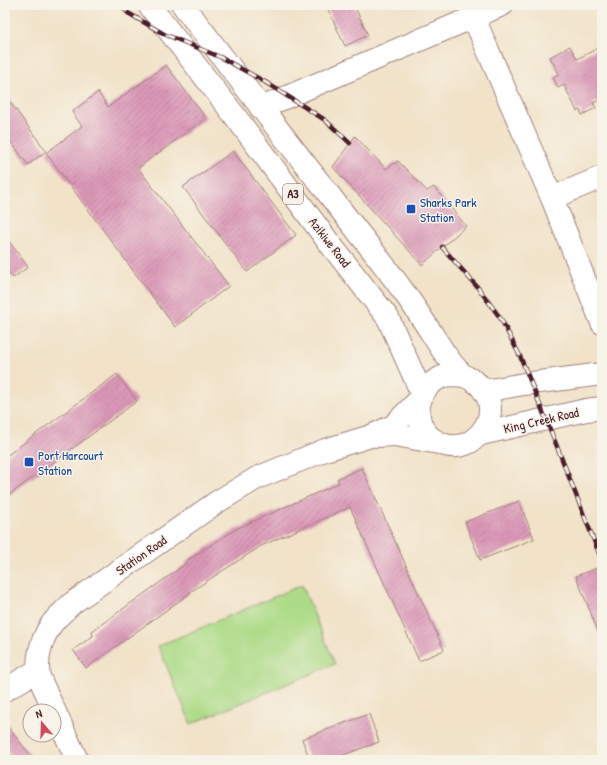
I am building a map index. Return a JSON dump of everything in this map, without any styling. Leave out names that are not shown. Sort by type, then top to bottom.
[{"type":"street","name":"Azikiwe Road","points":[[148,5],[238,120],[327,240],[388,318],[421,397]]},
{"type":"street","name":"A3","points":[[183,5],[403,291],[447,356],[464,376],[477,382],[484,391]]},
{"type":"street","points":[[261,108],[473,16],[502,5]]},
{"type":"street","points":[[473,16],[552,198],[602,323]]},
{"type":"street","points":[[552,198],[602,177]]},
{"type":"street","points":[[439,443],[454,446],[469,443],[480,434],[486,427],[490,408],[484,391],[524,384],[560,381],[602,374]]},
{"type":"street","points":[[421,397],[430,384],[440,378],[452,375],[464,376]]},
{"type":"street","name":"Station Road","points":[[77,760],[39,677],[38,670],[40,646],[51,624],[71,604],[217,502],[257,478],[325,450],[371,436],[393,426],[421,397]]},
{"type":"street","name":"A3","points":[[421,397],[418,412],[420,424],[426,434],[439,443]]},
{"type":"street","name":"King Creek Road","points":[[480,434],[586,410],[602,408]]},
{"type":"street","name":"Station Road","points":[[371,436],[395,435],[439,443]]},
{"type":"street","points":[[5,690],[38,670]]},
{"type":"green space","points":[[302,585],[335,664],[191,724],[158,646]]},
{"type":"building","points":[[326,5],[354,5],[368,35],[345,46]]},
{"type":"building","points":[[570,46],[577,59],[602,46],[602,99],[593,103],[596,108],[582,115],[580,110],[577,111],[564,85],[558,88],[553,77],[559,74],[550,57]]},
{"type":"building","points":[[166,65],[206,118],[138,168],[229,286],[175,327],[46,153],[82,126],[72,112],[98,92],[108,107]]},
{"type":"building","points":[[5,95],[46,151],[28,165],[5,134]]},
{"type":"building","name":"Sharks Park Station","points":[[355,136],[386,169],[398,161],[427,191],[434,187],[466,226],[422,265],[333,167]]},
{"type":"building","points":[[233,151],[296,235],[247,272],[183,187]]},
{"type":"building","points":[[5,236],[28,267],[13,278],[5,268]]},
{"type":"building","points":[[117,374],[137,401],[5,498],[5,457]]},
{"type":"building","points":[[362,468],[444,650],[419,661],[350,507],[261,546],[190,592],[86,668],[73,650],[93,636],[92,631],[187,563],[186,561],[236,529],[339,483],[337,479]]},
{"type":"building","points":[[519,501],[534,539],[480,560],[465,522]]},
{"type":"building","points":[[602,566],[602,639],[601,639],[576,576]]},
{"type":"building","points":[[369,714],[379,742],[330,760],[310,760],[302,739]]},
{"type":"building","points":[[5,723],[34,760],[15,760],[5,747]]},
{"type":"railway","points":[[121,5],[128,13],[164,34],[220,57],[265,82],[325,120],[350,143]]},
{"type":"railway","points":[[442,247],[479,289],[501,319],[520,356],[602,561]]},
{"type":"place","name":"Sharks Park Station","points":[[411,209]]},
{"type":"place","name":"Port Harcourt Station","points":[[29,462]]}]
